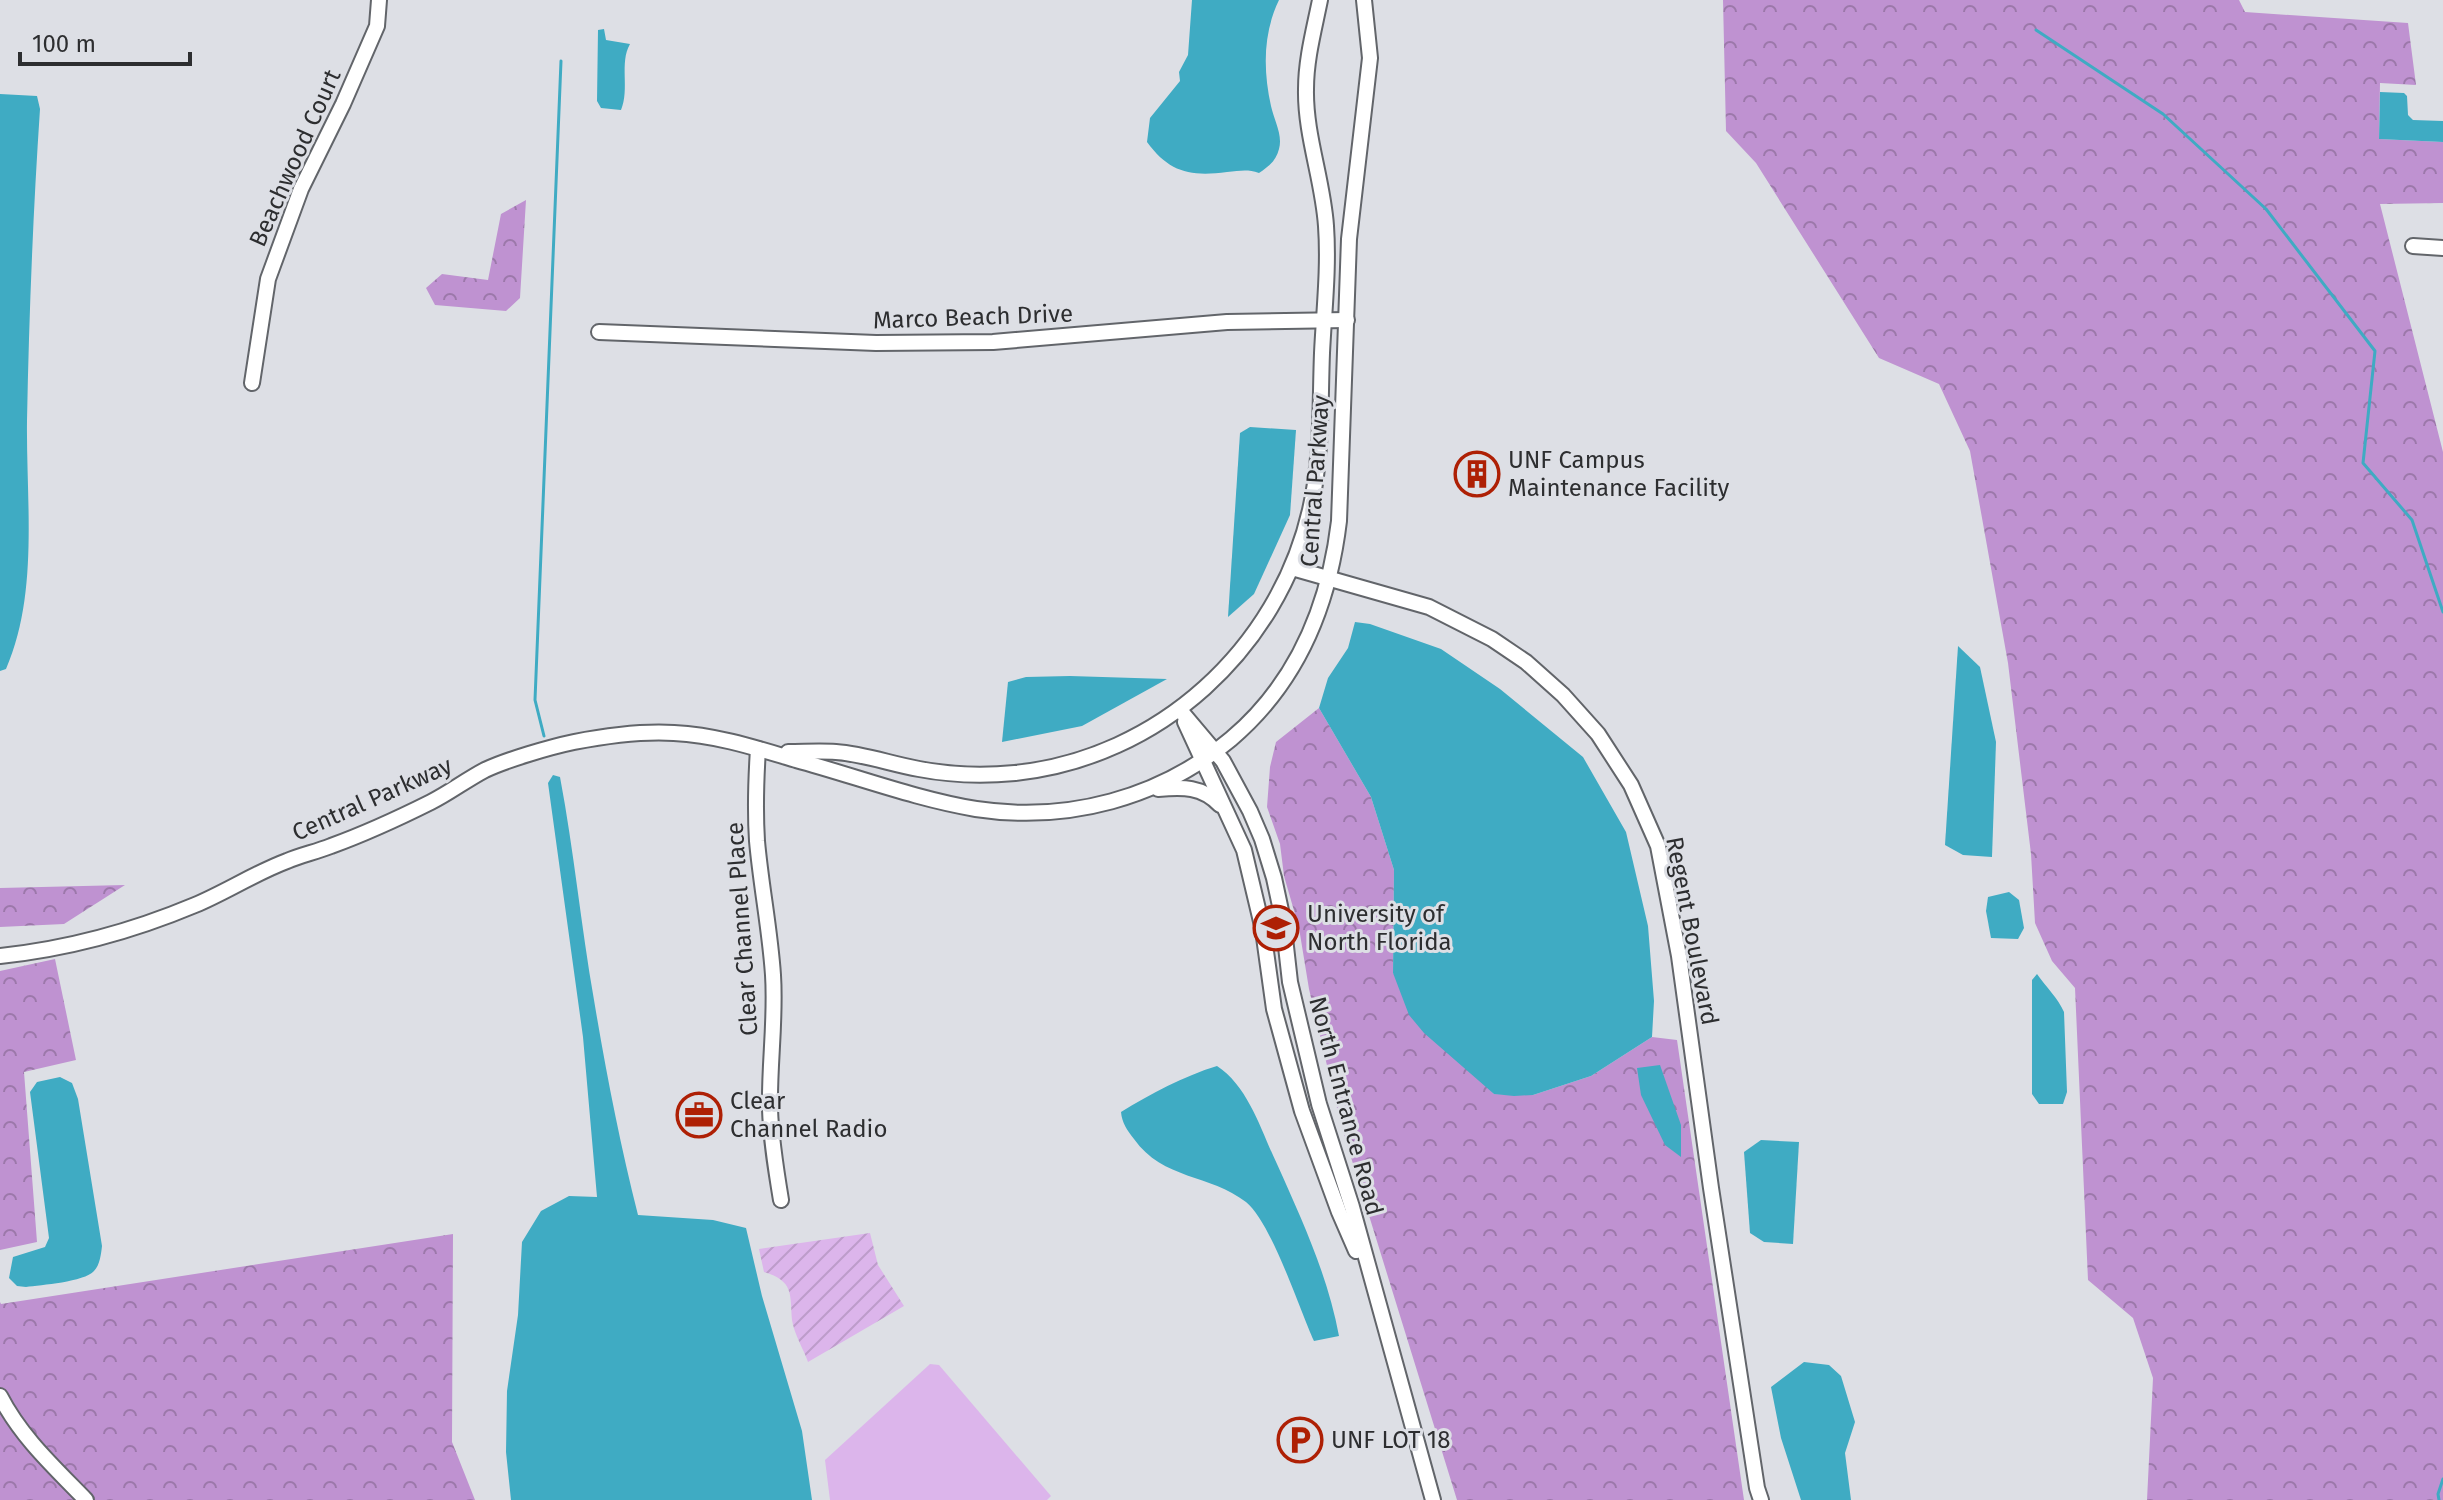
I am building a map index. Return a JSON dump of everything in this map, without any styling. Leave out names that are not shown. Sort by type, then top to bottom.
[{"type":"street","name":"Beachwood Court","points":[[252,383],[268,279],[301,189],[377,26],[379,0]]},
{"type":"street","name":"Central Parkway","points":[[765,751],[834,752],[955,774],[1015,773],[1075,761],[1111,749],[1180,710],[1223,672],[1251,639],[1273,606],[1292,568],[1304,537],[1316,477],[1326,226],[1305,91],[1308,54],[1320,0]]},
{"type":"street","name":"Central Parkway","points":[[0,956],[114,935],[196,904],[285,861],[333,846],[432,801],[488,768],[573,743],[632,734],[673,733],[720,739],[976,809],[1031,813],[1077,810],[1150,789],[1216,751],[1240,731],[1281,685],[1304,650],[1330,580],[1339,521],[1349,239],[1370,58],[1364,0]]},
{"type":"street","points":[[2413,246],[2443,248]]},
{"type":"street","name":"Marco Beach Drive","points":[[599,332],[876,343],[993,342],[1227,322],[1347,320]]},
{"type":"street","name":"Regent Boulevard","points":[[1292,568],[1429,607],[1492,639],[1526,662],[1563,695],[1598,734],[1631,785],[1658,846],[1679,956],[1711,1188],[1754,1473],[1761,1500]]},
{"type":"street","name":"North Entrance Road","points":[[1180,710],[1216,751],[1250,811],[1274,878],[1290,982],[1319,1104],[1352,1207],[1433,1500]]},
{"type":"street","name":"North Entrance Road","points":[[1180,710],[1244,850],[1253,879],[1274,1009],[1302,1111],[1339,1212],[1372,1287]]},
{"type":"street","name":"Clear Channel Place","points":[[765,751],[755,798],[757,843],[767,906],[773,978],[770,1108],[781,1200]]},
{"type":"street","points":[[1150,789],[1195,789],[1215,800],[1226,811]]},
{"type":"street","points":[[1289,1063],[1298,1051],[1302,1037]]},
{"type":"street","points":[[0,1396],[10,1417],[37,1450],[86,1500]]},
{"type":"green space","points":[[1723,0],[2239,0],[2245,12],[2408,23],[2416,85],[2380,83],[2379,139],[2443,142],[2443,203],[2380,204],[2443,452],[2443,1500],[2147,1500],[2153,1378],[2133,1318],[2088,1280],[2075,988],[2052,961],[2035,923],[2031,854],[2008,663],[1970,451],[1939,384],[1879,358],[1756,163],[1726,131]]},
{"type":"green space","points":[[526,200],[520,298],[506,311],[435,305],[426,288],[442,274],[488,280],[501,214]]},
{"type":"green space","points":[[1319,708],[1371,797],[1394,870],[1393,973],[1494,1094],[1533,1095],[1591,1076],[1652,1037],[1677,1040],[1744,1500],[1457,1500],[1341,1125],[1309,989],[1299,928],[1284,876],[1280,844],[1267,807],[1270,767],[1276,742]]},
{"type":"green space","points":[[125,885],[64,924],[0,927],[0,888]]},
{"type":"green space","points":[[55,959],[76,1060],[24,1072],[37,1242],[0,1250],[0,971]]},
{"type":"green space","points":[[453,1234],[452,1442],[475,1500],[0,1500],[0,1302]]},
{"type":"shaded area","points":[[870,1233],[878,1265],[904,1306],[808,1362],[793,1325],[786,1284],[764,1272],[759,1249]]},
{"type":"shaded area","points":[[930,1364],[939,1365],[1051,1496],[1047,1500],[830,1500],[825,1460]]},
{"type":"water","points":[[1192,0],[1279,0],[1267,39],[1266,65],[1268,92],[1280,144],[1274,160],[1259,173],[1191,173],[1172,166],[1147,142],[1150,118],[1180,81],[1179,72],[1188,55]]},
{"type":"water","points":[[604,29],[606,40],[630,44],[625,59],[625,94],[621,110],[601,108],[597,101],[598,30]]},
{"type":"water","points":[[2380,92],[2404,93],[2407,96],[2408,115],[2413,120],[2443,121],[2443,142],[2379,139]]},
{"type":"water","points":[[0,94],[37,96],[40,109],[29,343],[27,578],[16,640],[6,669],[0,671]]},
{"type":"water","points":[[1250,427],[1296,430],[1290,515],[1254,594],[1228,617],[1240,433]]},
{"type":"water","points":[[1355,622],[1370,624],[1441,649],[1500,689],[1583,757],[1626,832],[1648,926],[1654,1001],[1652,1037],[1591,1076],[1533,1095],[1494,1094],[1424,1033],[1409,1015],[1393,973],[1394,870],[1371,797],[1319,708],[1328,678],[1348,648]]},
{"type":"water","points":[[1958,646],[1980,667],[1996,742],[1992,857],[1963,855],[1945,845]]},
{"type":"water","points":[[1026,677],[1167,679],[1082,726],[1002,742],[1008,682]]},
{"type":"water","points":[[553,775],[560,777],[599,1027],[638,1215],[713,1220],[746,1228],[762,1296],[802,1431],[812,1500],[511,1500],[506,1452],[507,1391],[518,1315],[522,1242],[541,1211],[569,1196],[597,1197],[583,1037],[548,783]]},
{"type":"water","points":[[2009,892],[2019,900],[2024,928],[2018,939],[1991,938],[1986,911],[1988,897]]},
{"type":"water","points":[[2037,974],[2064,1012],[2067,1092],[2063,1104],[2039,1104],[2032,1094],[2032,980]]},
{"type":"water","points":[[1660,1065],[1681,1125],[1681,1157],[1665,1145],[1641,1095],[1637,1068]]},
{"type":"water","points":[[1217,1066],[1238,1086],[1259,1124],[1313,1248],[1339,1336],[1314,1341],[1275,1246],[1246,1202],[1217,1186],[1159,1162],[1131,1136],[1124,1123],[1121,1112],[1168,1086]]},
{"type":"water","points":[[60,1077],[72,1083],[78,1099],[102,1246],[101,1256],[94,1271],[81,1278],[17,1286],[9,1278],[13,1257],[45,1247],[49,1238],[30,1092],[37,1082]]},
{"type":"water","points":[[1761,1140],[1799,1142],[1793,1244],[1764,1242],[1750,1233],[1744,1152]]},
{"type":"water","points":[[1804,1362],[1829,1365],[1841,1376],[1855,1422],[1845,1453],[1851,1500],[1801,1500],[1781,1438],[1771,1387]]},
{"type":"waterway","points":[[2036,30],[2163,114],[2266,209],[2375,351],[2363,463],[2412,520],[2443,612]]},
{"type":"waterway","points":[[544,736],[535,700],[561,61]]},
{"type":"waterway","points":[[2439,1500],[2443,1479]]},
{"type":"place","name":"UNF Campus Maintenance Facility","points":[[1477,474]]},
{"type":"place","name":"University of North Florida","points":[[1276,928]]},
{"type":"place","name":"Clear Channel Radio","points":[[699,1115]]},
{"type":"place","name":"UNF LOT 18","points":[[1300,1440]]}]
